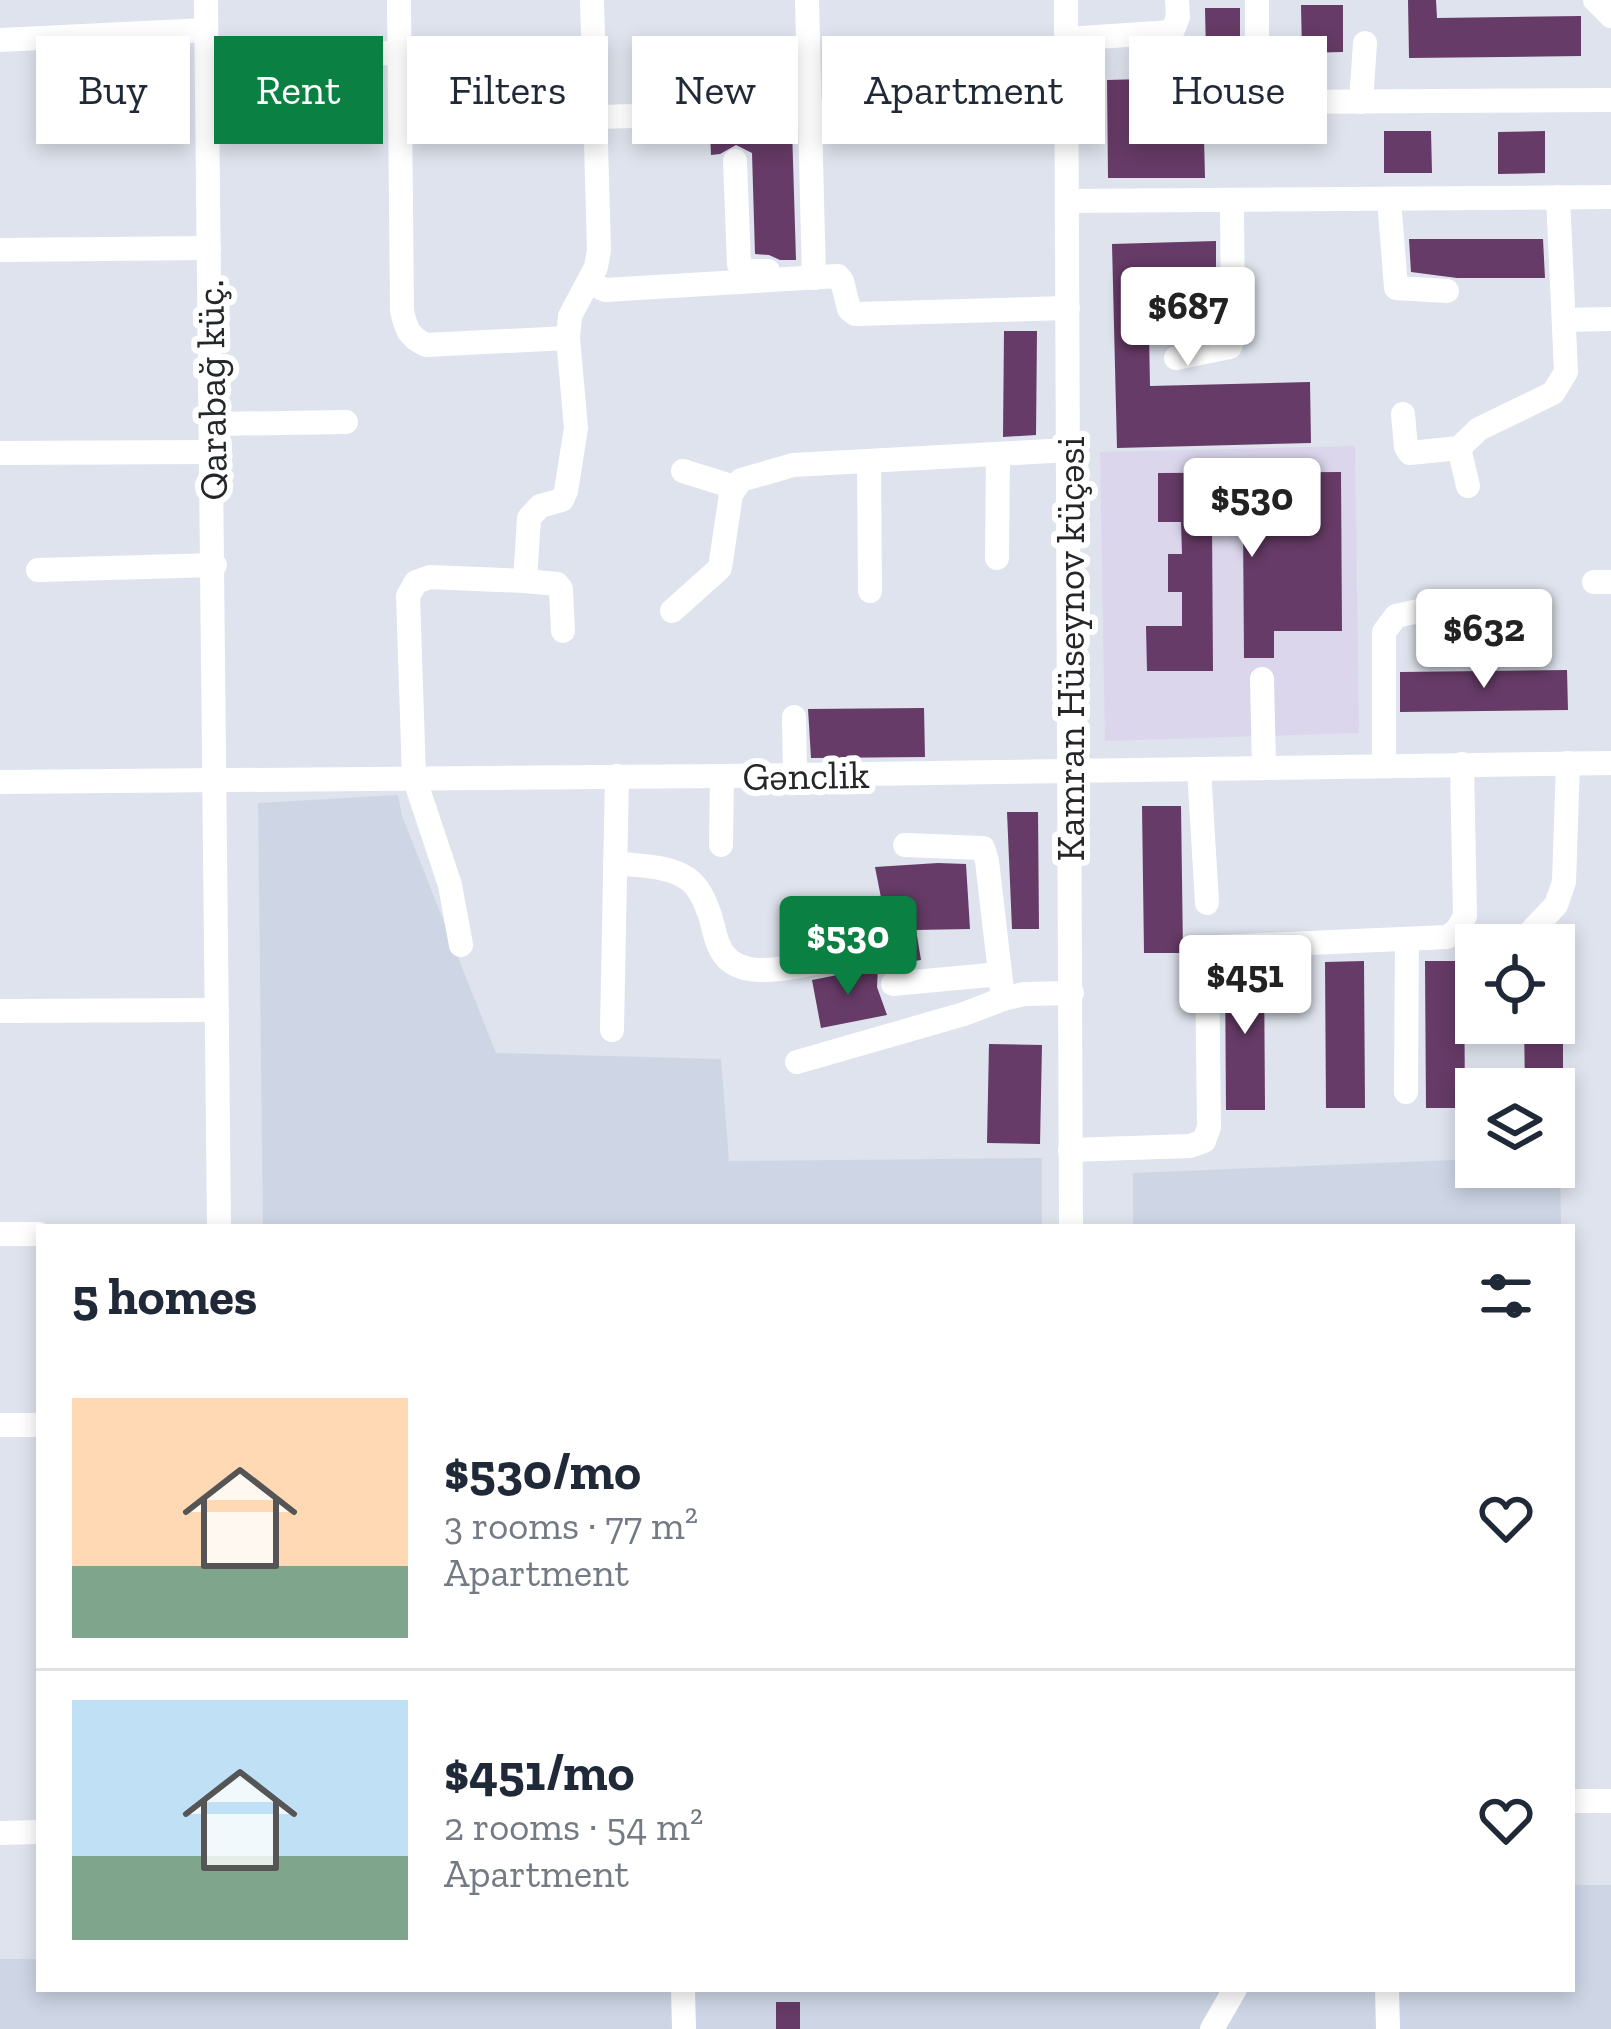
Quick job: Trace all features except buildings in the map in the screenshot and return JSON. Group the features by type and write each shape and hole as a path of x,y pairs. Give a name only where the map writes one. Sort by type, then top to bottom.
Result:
{"street":[{"name":"Qarabağ küç.","path":"206,0 219,1224"},
{"path":"399,0 406,328 412,339 426,345 568,338"},
{"path":"592,0 592,36"},
{"path":"807,0 813,272"},
{"name":"Kamran Hüseynov küçəsi","path":"1066,0 1066,36"},
{"path":"1105,38 1172,32 1178,0"},
{"path":"1257,0 1257,86 1272,102 1611,100"},
{"path":"1595,0 1611,16"},
{"path":"0,40 206,30"},
{"path":"1361,102 1365,43"},
{"path":"208,56 407,53"},
{"path":"608,117 822,111"},
{"path":"525,581 529,518 540,506 562,500 571,473 576,428 569,316 599,250 597,144"},
{"name":"Kamran Hüseynov küçəsi","path":"1067,144 1071,1224"},
{"path":"736,161 739,264 747,271 838,276 855,314 1068,308"},
{"path":"1068,201 1611,196"},
{"path":"1468,486 1459,448 1467,436 1553,393 1563,383 1558,197"},
{"path":"1176,358 1221,352 1233,338 1232,200"},
{"path":"1389,200 1396,288 1447,292"},
{"path":"0,250 208,248"},
{"path":"588,282 605,290 813,272"},
{"path":"1564,320 1611,320"},
{"path":"1403,414 1410,453 1459,448"},
{"path":"213,424 346,422"},
{"path":"672,611 720,568 734,487 741,481 782,467 1069,450"},
{"path":"0,453 213,452"},
{"path":"997,558 998,454"},
{"path":"869,463 870,591"},
{"path":"683,471 734,487"},
{"path":"38,570 214,566"},
{"path":"461,945 450,884 414,777 411,587 430,577 557,584 563,632"},
{"path":"1384,765 1384,632 1396,616 1424,610"},
{"path":"1262,679 1264,767"},
{"path":"794,717 795,775"},
{"path":"1538,924 1556,905 1564,882 1568,763"},
{"name":"Gənclik","path":"0,782 1611,763"},
{"path":"1070,1150 1190,1146 1204,1141 1209,1127 1207,961 1216,947 1406,940 1447,937 1457,930 1465,916 1462,764"},
{"path":"1199,769 1207,903"},
{"path":"612,1030 617,776"},
{"path":"721,845 722,776"},
{"path":"905,845 982,848 988,861 1002,987"},
{"path":"615,862 667,869 688,879 709,913 719,947 738,967 820,962"},
{"path":"1406,940 1406,1092"},
{"path":"893,984 1072,993"},
{"path":"797,1062 964,1014 1002,987"},
{"path":"0,1010 217,1010"},
{"path":"0,1234 36,1234"},
{"path":"0,1425 36,1425"},
{"path":"1575,1802 1611,1801"},
{"path":"0,1833 36,1832"},
{"path":"683,1992 684,2029"},
{"path":"1212,2029 1233,1992"},
{"path":"1387,1992 1388,2029"}],"shaded area":[{"path":"1355,446 1359,733 1105,741 1100,452"},
{"path":"398,795 402,816 496,1053 721,1059 729,1161 1042,1158 1042,1224 263,1224 258,803"},
{"path":"1455,1160 1455,1188 1560,1188 1561,1224 1133,1224 1133,1173"},
{"path":"1575,1885 1611,1885 1611,2029 0,2029 0,1959 36,1959 36,1992 1575,1992"}]}
